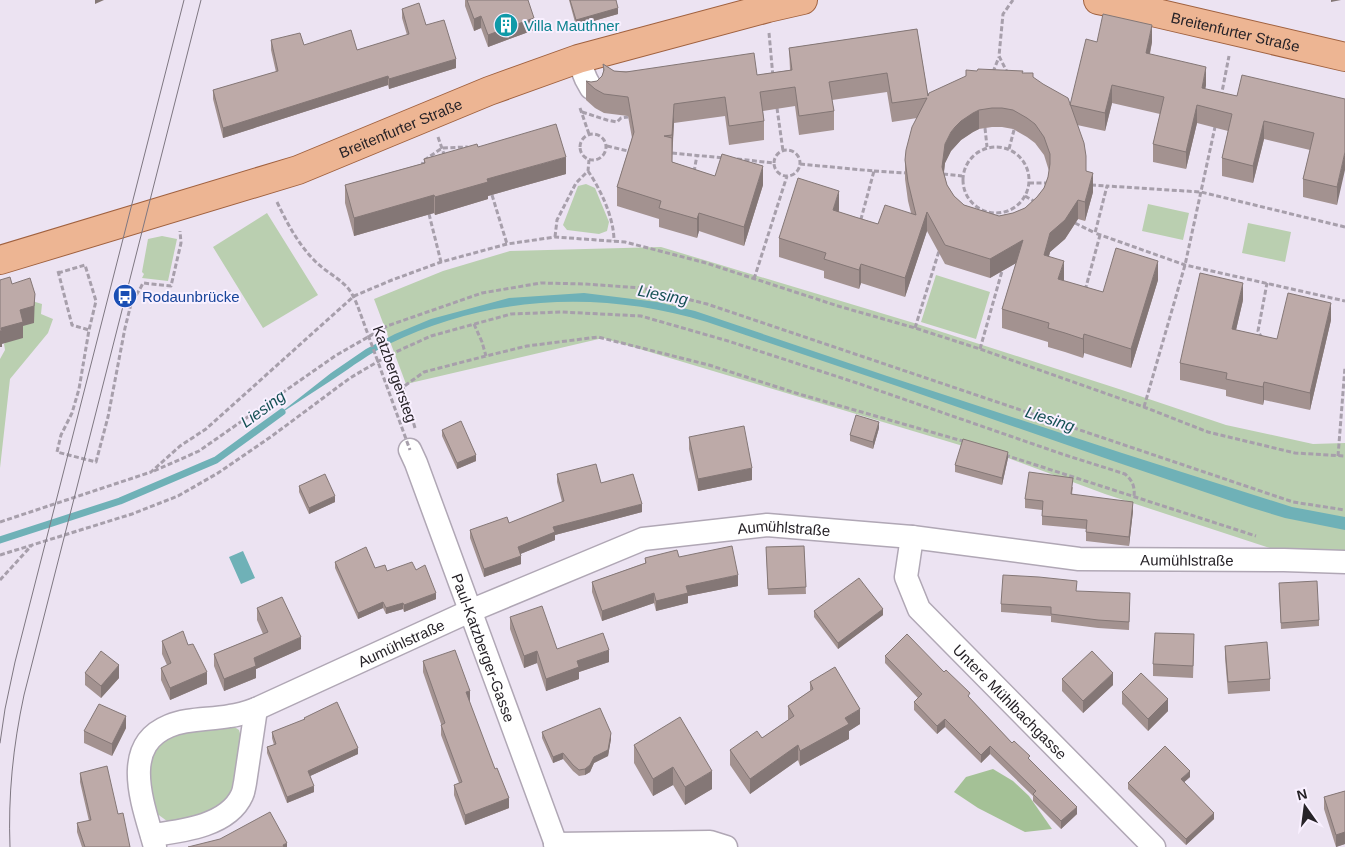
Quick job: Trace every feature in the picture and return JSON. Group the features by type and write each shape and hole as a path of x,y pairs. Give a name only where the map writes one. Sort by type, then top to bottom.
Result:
{"main road":[{"name":"Breitenfurter Straße","path":"0,260 270,180 498,88 578,59 803,0"},
{"name":"Breitenfurter Straße","path":"1098,0 1345,58"}],"street":[{"path":"578,59 591,88"},
{"name":"Paul-Katzberger-Gasse","path":"413,457 556,845"},
{"name":"Aumühlstraße","path":"256,709 245,783 242,794 235,806 218,819 154,841 140,789 138,772 140,756 146,744 158,732 170,726 191,721 230,716 256,709 470,611 643,539 767,525 912,537 1079,559 1345,562"},
{"name":"Untere Mühlbachgasse","path":"912,537 906,577 919,609 1154,847"},
{"path":"556,845 710,842 726,847"}],"path":[{"path":"993,72 999,56 1003,14 1013,0"},
{"path":"769,30 773,82"},
{"path":"1221,101 1233,31"},
{"path":"999,56 1012,81"},
{"path":"777,108 784,151"},
{"path":"582,112 616,122 621,118 628,117"},
{"path":"1144,408 1185,265 1215,127"},
{"path":"985,128 987,147"},
{"path":"1009,149 1014,130"},
{"path":"594,133 603,137 607,146 602,157 598,160 585,158 580,149 580,144 585,136 594,133"},
{"path":"439,138 447,162"},
{"path":"607,146 628,150"},
{"path":"998,146 1009,149 1019,155 1026,164 1030,174 1025,196 1018,205 1009,211 998,213 982,210 975,206 967,197 963,187 962,176 965,166 978,151 987,147 998,146"},
{"path":"420,175 423,161 442,148 467,148 472,152"},
{"path":"788,150 796,153 798,156 800,164 797,172 791,176 779,173 774,163 777,155 784,151 788,150"},
{"path":"672,153 726,158"},
{"path":"694,174 697,156"},
{"path":"736,159 774,163"},
{"path":"589,160 588,172 598,186 614,229 614,241"},
{"path":"800,164 874,172 906,173"},
{"path":"555,237 557,220 576,183 588,172"},
{"path":"854,223 861,219 874,172"},
{"path":"943,174 962,176"},
{"path":"754,279 787,176"},
{"path":"270,180 284,217 303,248 324,269 347,287 354,296"},
{"path":"1029,183 1050,183"},
{"path":"1086,184 1201,192 1345,227"},
{"path":"1096,233 1108,186"},
{"path":"492,195 507,244"},
{"path":"1025,196 1044,206"},
{"path":"971,211 975,206"},
{"path":"998,213 999,220"},
{"path":"429,214 441,262"},
{"path":"1075,223 1100,235 1185,265 1345,301"},
{"path":"1089,294 1086,287 1100,235"},
{"path":"151,472 180,446 206,429 354,296 441,262 507,244 555,237 625,242 706,263 980,349 1208,432 1295,453 1345,456"},
{"path":"89,330 72,325 58,273 85,265 96,301 72,413 61,435 56,452 96,462 108,417 131,304 142,287 142,283 171,286 181,243"},
{"path":"915,328 939,251"},
{"path":"980,349 1002,271"},
{"path":"0,522 151,472 199,451 335,356 387,326 482,293 541,283 642,288 706,304 1293,502 1345,510"},
{"path":"1262,340 1258,331 1267,283"},
{"path":"1078,291 1086,287"},
{"name":"Katzbergersteg","path":"354,296 413,457"},
{"path":"0,555 132,514 178,496 218,473 272,436 350,378 381,360 431,336 511,314 554,312 641,316 728,341 1125,474 1132,480 1134,497"},
{"path":"474,324 486,356"},
{"path":"1251,337 1258,331"},
{"path":"413,457 422,452 403,387 424,372 528,346 598,337 709,365 799,394 975,445"},
{"path":"1338,456 1345,368"},
{"path":"1003,454 1257,536"},
{"path":"0,580 32,545"}],"green space":[{"path":"586,184 595,188 609,222 607,231 599,234 567,230 563,225 578,186"},
{"path":"1148,204 1189,213 1183,240 1142,231"},
{"path":"267,213 318,295 263,328 213,247"},
{"path":"1248,223 1291,232 1285,262 1242,253"},
{"path":"162,236 177,239 168,281 142,278 148,239"},
{"path":"661,247 914,323 1226,425 1313,444 1345,443 1345,555 1273,549 1105,494 1008,458 603,338 406,384 374,299 443,271 510,251"},
{"path":"936,275 990,292 976,339 921,322"},
{"path":"32,301 42,304 41,314 53,319 48,333 10,379 0,468 0,359 5,350 4,344 20,326"},
{"path":"233,726 239,730 241,737 233,789 223,802 211,812 182,820 167,821 156,813 148,777 153,753 162,741 179,733"},
{"path":"993,769 1013,781 1029,796 1052,829 1025,832 978,808 954,792 966,777"}],"water":[{"name":"Liesing","path":"584,293 657,302 695,311 887,376 1292,507 1345,517 1345,530 1285,518 1249,507 707,322 627,305 587,302 546,303 506,307 466,315 427,328 375,351 275,417 331,373 366,349 431,319 509,298"},
{"path":"243,551 255,578 241,584 229,557"}],"building":[{"path":"467,0 528,0 534,18 488,35 481,16 474,19"},
{"path":"570,0 616,0 618,8 576,20"},
{"path":"419,3 426,25 444,20 456,59 389,79 388,76 223,128 213,90 278,71 271,40 300,33 304,45 351,30 357,50 409,34 402,9"},
{"path":"1103,14 1152,25 1146,53 1206,67 1202,88 1237,96 1242,75 1345,99 1345,152 1337,187 1303,179 1314,133 1264,121 1253,166 1222,158 1232,114 1197,105 1186,152 1153,144 1164,97 1112,85 1105,113 1070,105 1086,39 1097,42"},
{"path":"917,29 928,96 929,93 966,76 966,70 977,71 978,69 1033,73 1033,77 1068,98 1084,143 1086,171 1093,173 1085,202 1078,200 1065,220 1050,233 1044,255 1064,261 1058,279 1103,292 1116,248 1158,261 1131,349 1084,334 1083,339 1048,328 1049,323 1002,309 1023,240 990,259 945,245 927,212 905,278 861,264 859,270 824,259 826,253 779,238 798,178 839,191 833,210 855,217 878,224 885,205 916,215 905,160 912,127 927,98 892,103 887,73 829,82 834,111 799,116 795,87 760,92 764,121 729,126 725,97 674,104 672,135 664,136 672,138 672,162 715,176 722,154 763,166 744,227 699,213 697,219 659,208 661,201 617,187 634,132 628,97 604,94 586,81 597,81 602,76 603,64 614,71 626,72 754,53 757,75 792,70 789,48","holes":["1002,108 1013,110 1035,124 1044,137 1050,154 1050,164 1044,188 1037,197 1025,208 999,216 964,205 954,196 947,185 942,167 945,144 951,132 961,121 979,110"]},
{"path":"556,124 566,157 487,179 488,182 354,218 345,185 425,163 424,159 477,144 478,147"},
{"path":"1200,273 1243,283 1232,329 1277,339 1288,293 1331,303 1310,393 1264,382 1263,387 1226,379 1227,373 1180,363"},
{"path":"10,277 12,284 30,278 35,294 34,306 20,310 23,322 1,328 2,331 0,331 0,280"},
{"path":"856,415 879,422 873,442 850,435"},
{"path":"461,421 476,455 457,463 442,430"},
{"path":"744,426 752,468 698,479 689,437"},
{"path":"963,439 1008,452 1002,478 955,465"},
{"path":"596,464 601,483 633,474 642,504 553,527 555,532 518,547 521,556 484,569 470,530 507,517 509,523 564,501 557,474"},
{"path":"1029,472 1073,478 1071,494 1133,502 1129,537 1086,532 1087,520 1042,516 1043,501 1025,499"},
{"path":"325,474 335,496 309,508 299,486"},
{"path":"732,546 738,575 686,586 688,593 656,601 654,593 602,611 592,582 646,563 645,558 677,550 679,557"},
{"path":"804,546 806,587 768,589 766,547"},
{"path":"366,547 375,568 385,565 387,571 412,562 416,570 425,565 436,593 404,605 403,603 386,608 383,602 358,613 335,562"},
{"path":"1003,575 1077,581 1076,591 1130,593 1129,622 1051,614 1051,607 1001,604"},
{"path":"859,578 883,609 838,643 814,611"},
{"path":"1317,581 1319,620 1281,623 1279,583"},
{"path":"282,597 301,637 254,658 256,666 224,679 214,654 268,632 257,608"},
{"path":"542,606 557,649 603,633 609,650 577,661 579,667 546,679 537,651 524,656 510,617"},
{"path":"183,631 188,645 193,644 207,672 170,688 161,668 171,663 162,641"},
{"path":"1155,633 1194,634 1193,666 1153,664"},
{"path":"907,634 944,672 946,670 970,693 968,696 1012,743 1014,741 1030,756 1028,758 1077,807 1061,821 1033,794 1036,791 990,746 981,755 945,719 937,726 914,702 922,694 885,656"},
{"path":"1267,642 1270,679 1228,682 1225,646"},
{"path":"455,650 470,691 466,692 495,769 497,768 509,798 465,815 454,785 462,782 441,725 445,723 423,661"},
{"path":"101,651 119,665 101,686 85,673"},
{"path":"1092,651 1113,673 1083,701 1062,679"},
{"path":"835,667 860,709 845,718 849,724 800,751 798,745 750,779 730,750 757,731 762,738 794,716 788,706 813,689 810,682"},
{"path":"1141,673 1168,699 1148,719 1122,692"},
{"path":"337,702 358,748 308,771 314,786 287,797 267,747 276,744 272,732 305,719"},
{"path":"99,704 126,716 112,744 84,731"},
{"path":"600,708 611,733 608,750 594,757 590,765 585,769 579,770 563,753 553,757 542,732"},
{"path":"680,717 712,771 685,787 673,767 653,779 634,745"},
{"path":"1165,746 1190,771 1181,779 1214,813 1186,839 1128,783"},
{"path":"107,766 118,814 123,813 130,847 85,847 77,823 91,820 80,773"},
{"path":"1345,791 1345,832 1336,835 1324,797"},
{"path":"270,812 287,843 283,845 284,847 188,847 220,839"}],"waterway":[{"name":"Liesing","path":"0,540 120,501 216,460 282,412"}],"tram line":[{"path":"0,743 15,662 184,0"},
{"path":"10,847 12,771 24,695 201,0"}],"place":[{"name":"Villa Mauthner","path":"506,25"},
{"name":"Rodaunbrücke","path":"125,296"}]}
